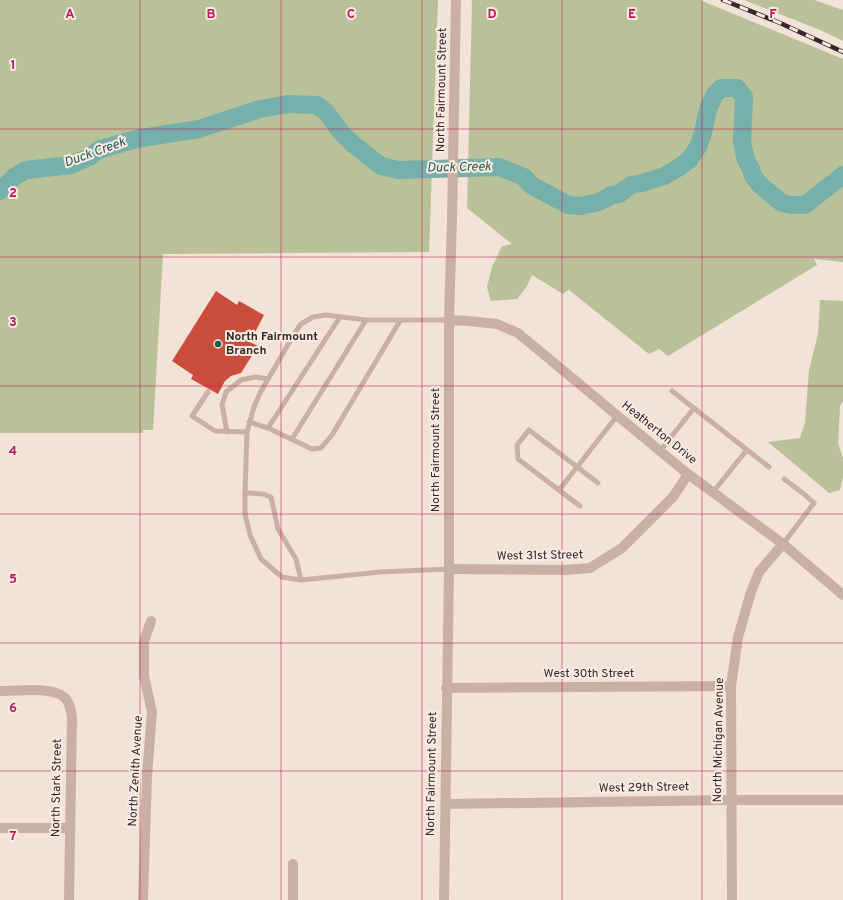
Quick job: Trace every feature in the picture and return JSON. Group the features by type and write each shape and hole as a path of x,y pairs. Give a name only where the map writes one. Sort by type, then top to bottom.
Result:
{"street":[{"name":"North Fairmount Street","path":"444,900 448,569 448,320 452,218 456,0"},
{"name":"Heatherton Drive","path":"448,320 497,324 518,333 688,474 782,544 843,595"},
{"name":"West 31st Street","path":"448,569 566,570 590,568 622,548 673,498 688,474"},
{"name":"North Michigan Avenue","path":"732,900 731,686 738,637 751,592 759,572 782,544"},
{"name":"North Zenith Avenue","path":"143,900 147,776 152,712 144,676 144,641 151,621"},
{"name":"West 30th Street","path":"446,688 731,686"},
{"name":"North Stark Street","path":"0,691 47,691 65,698 70,707 72,717 69,900"},
{"name":"West 29th Street","path":"446,804 843,800"},
{"path":"0,828 69,828"},
{"path":"293,864 293,900"}],"lane":[{"path":"448,320 366,320 340,318 326,315 313,317 301,324 296,330 268,379 256,402 249,422 247,432 244,493 245,514 250,535 261,559 282,577 301,580 380,572 448,569"},
{"path":"268,428 340,318"},
{"path":"292,440 366,320"},
{"path":"249,422 268,428 312,449 321,448 332,435 400,321"},
{"path":"226,432 222,405 226,392 241,380 256,377 268,379"},
{"path":"672,391 746,451 769,467"},
{"path":"208,392 192,416 215,431 247,432"},
{"path":"660,451 694,408"},
{"path":"559,490 617,416"},
{"path":"580,506 518,458 517,444 529,430 578,466 598,483"},
{"path":"713,492 746,451"},
{"path":"782,544 814,503 784,479"},
{"path":"244,493 263,494 271,498 278,529 296,559 301,580"}],"green space":[{"path":"0,0 438,0 429,252 163,254 153,430 143,430 143,433 0,433"},
{"path":"472,0 700,0 843,59 843,262 814,259 817,265 668,356 659,349 649,354 569,290 563,294 532,275 527,286 517,299 491,301 487,287 492,267 502,246 512,244 467,208"},
{"path":"744,0 814,0 843,10 843,41 820,30"},
{"path":"820,300 843,301 843,401 840,406 838,443 843,458 843,477 840,490 829,493 768,442 800,438 805,423 809,370 818,334"}],"building":[{"name":"North Fairmount Branch","path":"216,291 237,305 239,301 264,315 250,342 258,346 241,373 231,376 225,381 218,394 191,379 193,375 172,361"}],"waterway":[{"name":"Duck Creek","path":"0,191 14,177 26,170 71,165 91,156 98,150 136,139 199,129 260,109 288,104 317,105 326,112 340,131 353,144 381,166 398,170 499,167 524,177 531,185 568,205 580,206 599,202 612,195 619,194 631,185 664,176 689,160 698,147 703,133 708,109 715,94 721,88 737,88 744,97 742,142 746,160 753,176 760,185 782,203 791,205 805,205 843,175"}],"railway":[{"path":"723,0 780,23 843,52"}],"place":[{"name":"North Fairmount Branch","path":"218,344"}]}
